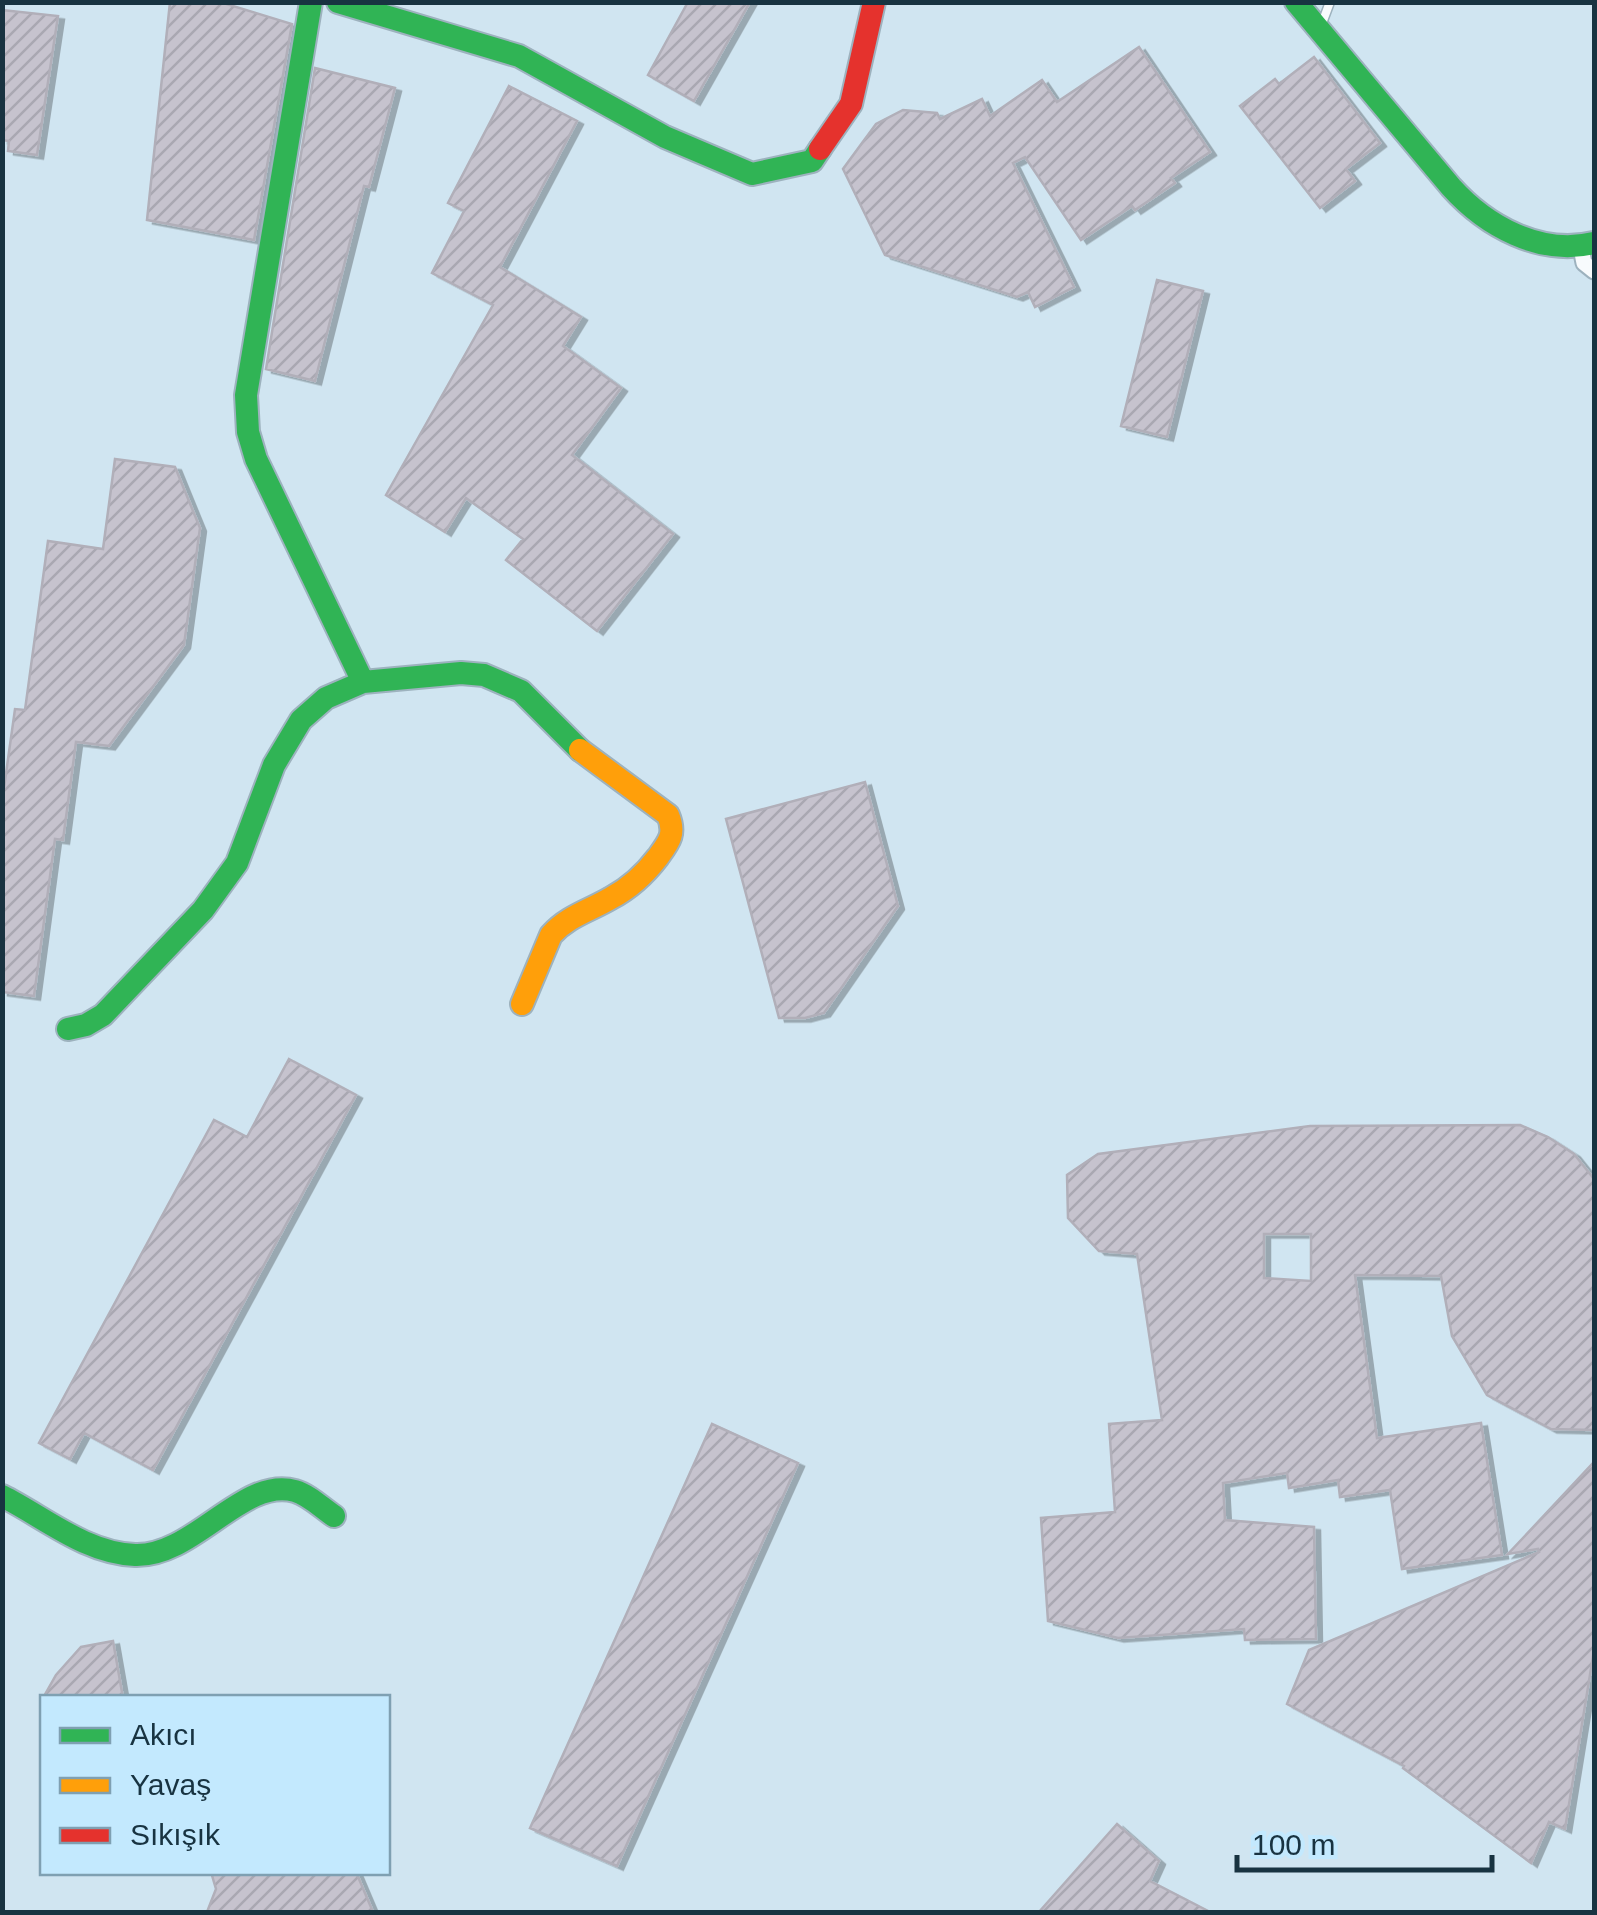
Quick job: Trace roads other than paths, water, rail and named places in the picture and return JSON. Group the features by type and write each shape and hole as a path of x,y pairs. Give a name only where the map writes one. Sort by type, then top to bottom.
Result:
{"street":[{"path":"311,2 246,414 256,459 363,682"},
{"path":"338,2 519,56 666,137 752,174 812,161 851,104 874,2"},
{"path":"1296,2 1443,176 1483,217 1551,248 1588,246 1584,262 1594,271"},
{"path":"68,1028 86,1024 102,1014 202,910 237,863 274,765 301,720 326,698 363,682 461,673 484,675 521,692 580,751 671,820 672,838 645,874 612,898 574,914 551,935 522,1004"},
{"path":"2,1496 78,1538 132,1556 184,1544 254,1497 271,1490 298,1492 334,1516"}],"lane":[{"path":"1320,28 1330,2"}]}
